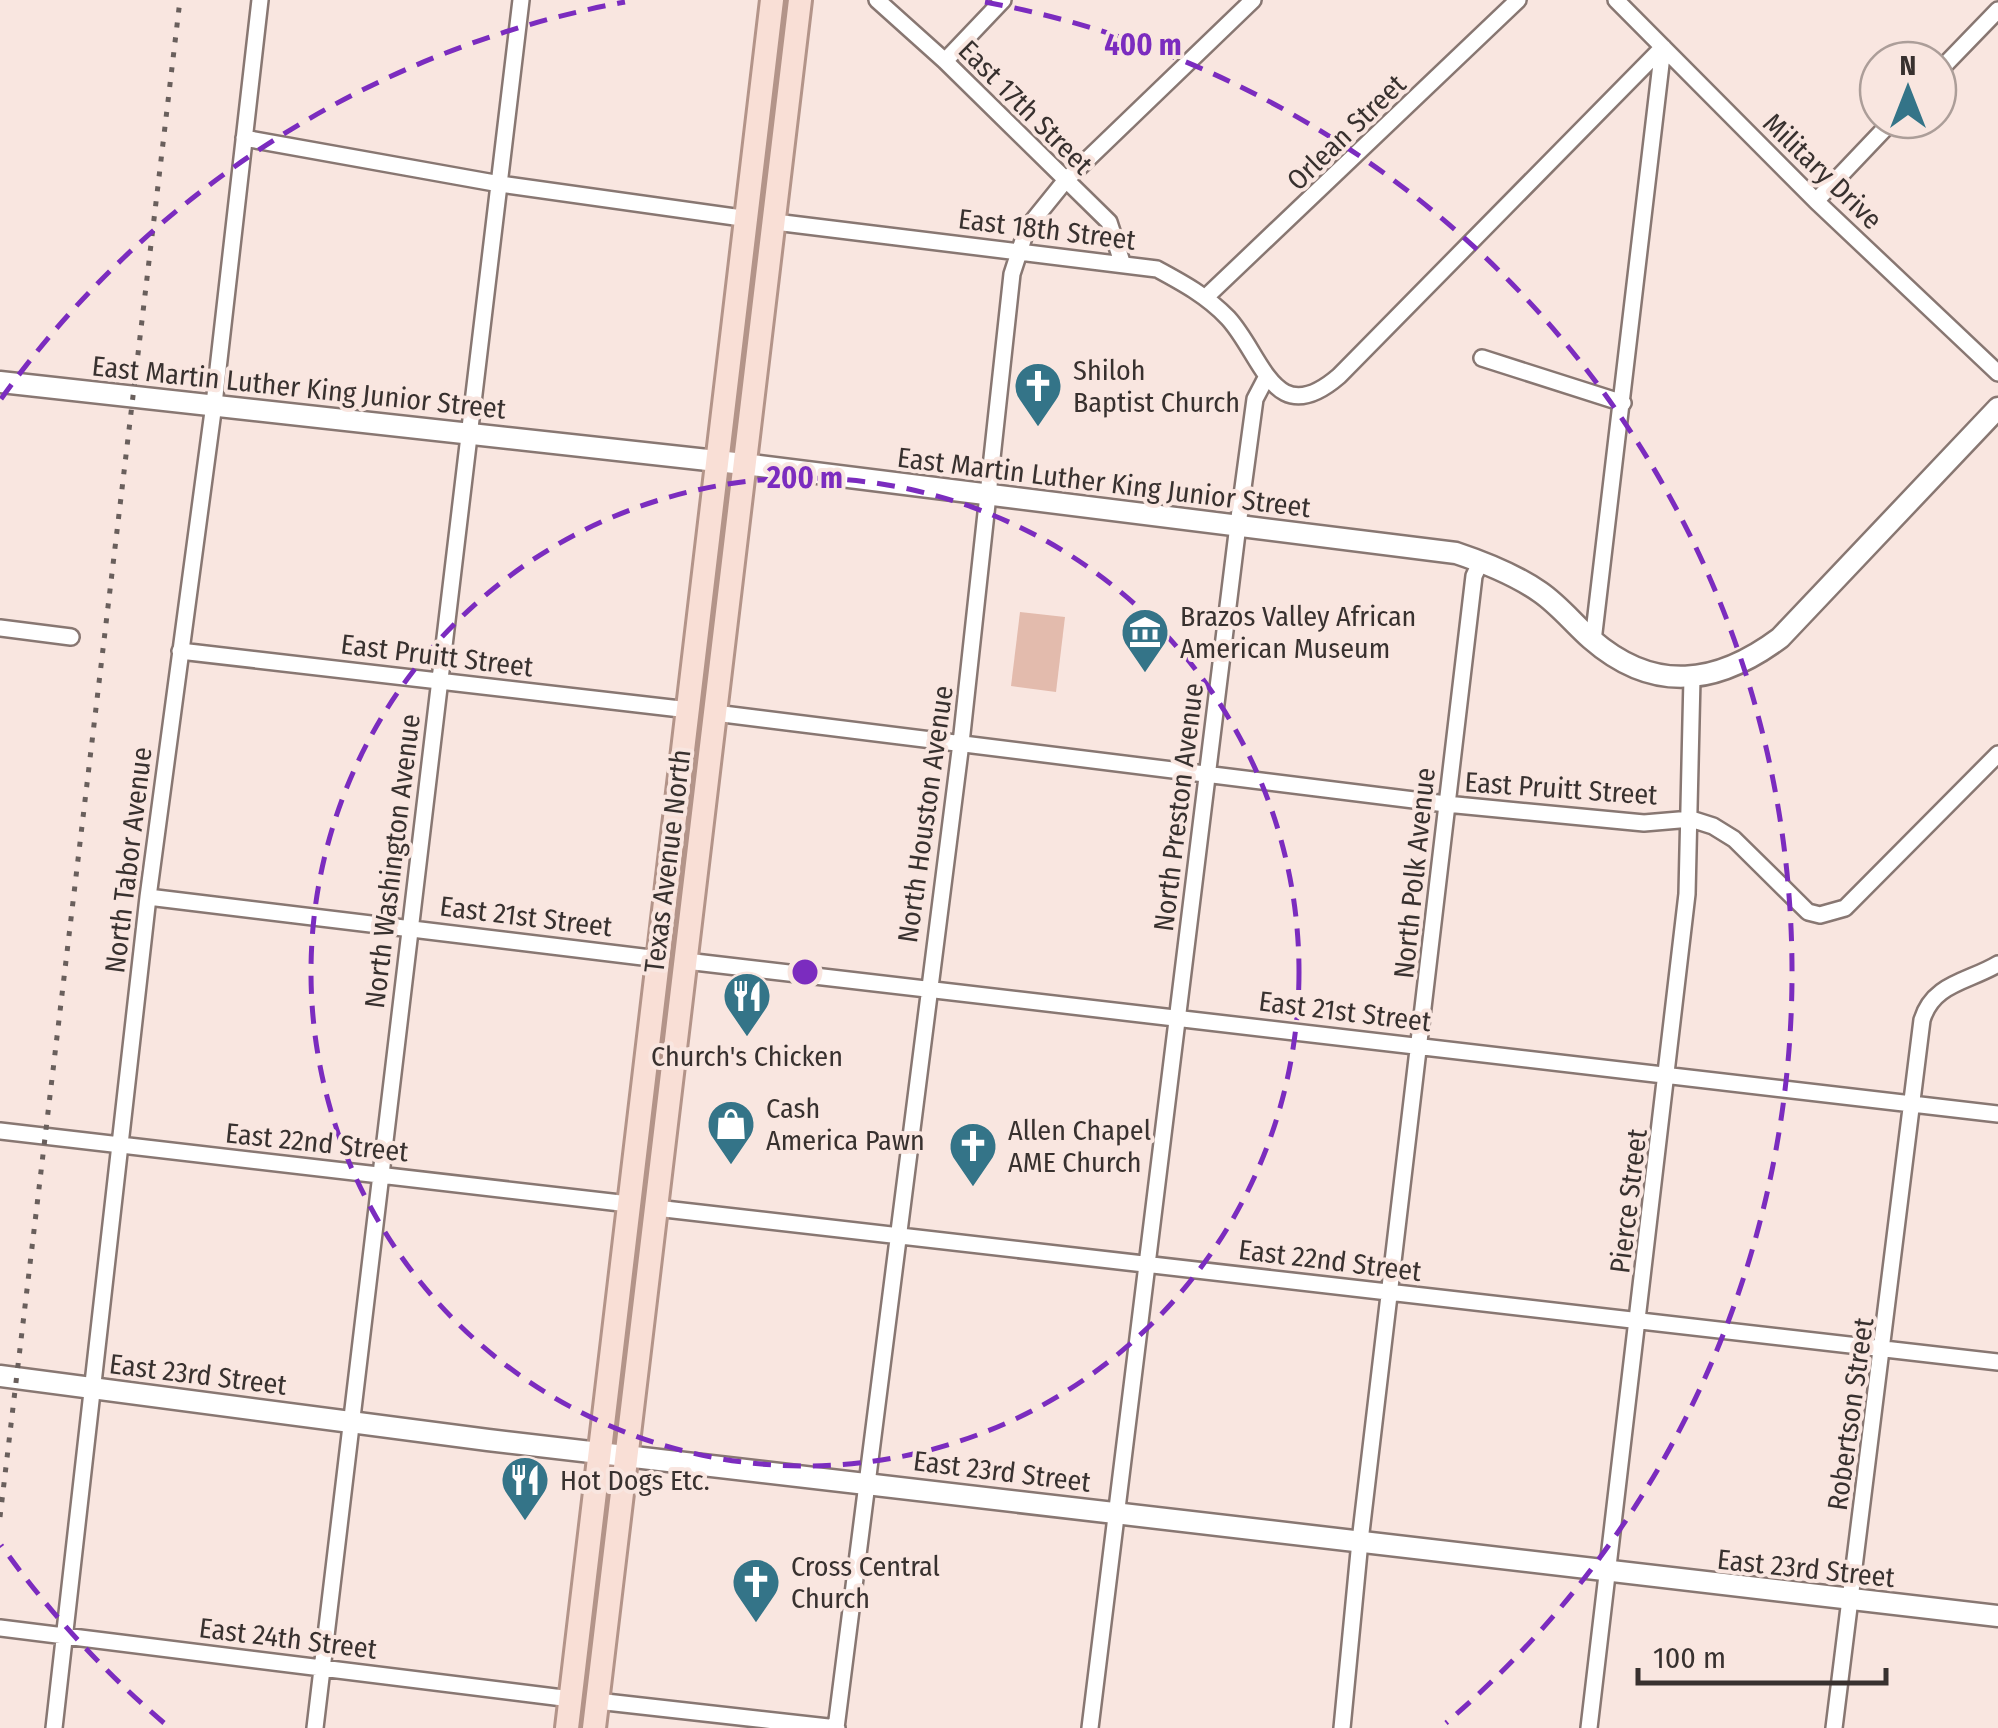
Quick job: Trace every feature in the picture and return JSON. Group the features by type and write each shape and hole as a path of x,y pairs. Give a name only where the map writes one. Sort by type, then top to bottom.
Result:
{"main road":[{"name":"Texas Avenue North","path":"567,1728 772,0"},
{"name":"Texas Avenue North","path":"594,1728 800,0"}],"street":[{"name":"North Tabor Avenue","path":"54,1728 148,897 214,404 260,0"},
{"name":"North Washington Avenue","path":"315,1728 521,0"},
{"name":"East 17th Street","path":"876,0 945,60 1108,222 1122,262"},
{"path":"945,60 1003,0"},
{"name":"North Houston Avenue","path":"836,1728 926,988 961,743 1018,250 1040,210 1065,181 1253,0"},
{"name":"Orlean Street","path":"1206,297 1518,0"},
{"name":"Military Drive","path":"1616,0 1816,201 1998,373"},
{"path":"1958,51 1998,10"},
{"path":"1266,378 1279,390 1297,397 1324,389 1664,48"},
{"path":"1593,641 1664,48"},
{"path":"244,138 500,184 749,219"},
{"path":"1816,201 1874,140"},
{"name":"East 18th Street","path":"774,222 1157,269 1206,297 1231,321 1266,378"},
{"path":"1482,358 1624,404"},
{"name":"North Preston Avenue","path":"1090,1728 1238,525 1255,399 1266,378"},
{"name":"East Martin Luther King Junior Street","path":"0,382 744,464 1456,553 1516,576 1545,595 1593,641 1624,664 1692,678 1721,673 1750,660 1780,638 1998,408"},
{"name":"North Polk Avenue","path":"1342,1728 1388,1293 1474,576 1480,561"},
{"path":"0,628 72,637"},
{"name":"East Pruitt Street","path":"180,650 688,710"},
{"name":"Pierce Street","path":"1589,1728 1668,1076 1691,820 1692,678"},
{"name":"East Pruitt Street","path":"714,714 1446,804 1644,824 1691,820 1713,826 1734,839 1808,912 1834,913 1845,908 1998,754"},
{"name":"East 21st Street","path":"148,897 659,959"},
{"name":"East 21st Street","path":"686,960 1998,1114"},
{"name":"Robertson Street","path":"1834,1728 1928,1000 1944,988 1998,964"},
{"name":"East 22nd Street","path":"0,1130 629,1204"},
{"name":"East 22nd Street","path":"656,1208 1998,1362"},
{"name":"East 23rd Street","path":"0,1376 599,1453 1850,1602 1998,1616"},
{"name":"East 24th Street","path":"0,1628 570,1698"},
{"path":"597,1701 836,1728"}],"shaded area":[{"path":"1020,612 1065,617 1056,692 1011,686"}],"railway":[{"path":"0,1517 180,0"}],"place":[{"name":"Shiloh Baptist Church","path":"1038,428"},
{"name":"Brazos Valley African American Museum","path":"1145,674"},
{"name":"Church's Chicken","path":"747,1038"},
{"name":"Cash America Pawn","path":"731,1166"},
{"name":"Allen Chapel AME Church","path":"973,1188"},
{"name":"Hot Dogs Etc.","path":"525,1522"},
{"name":"Cross Central Church","path":"756,1624"}]}
